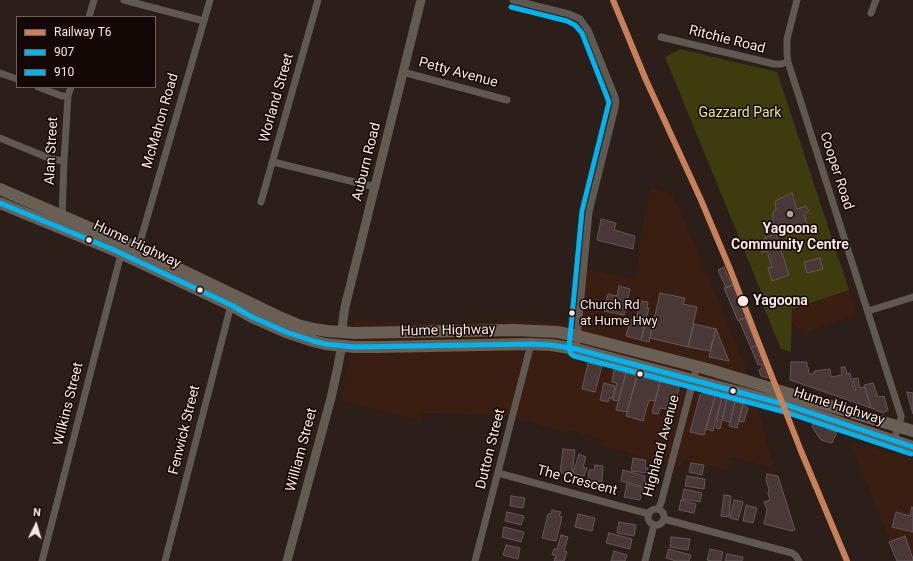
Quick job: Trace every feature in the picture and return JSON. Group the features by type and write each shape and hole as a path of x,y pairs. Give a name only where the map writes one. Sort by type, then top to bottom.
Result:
{"highway":[{"name":"Hume Highway","path":"0,190 138,249 298,325 314,329 342,332 514,330 557,332 697,366 913,431"},
{"name":"Hume Highway","path":"1,206 76,234 230,305 252,317 302,338 325,344 379,347 531,344 551,345 576,349 762,398 913,446"},
{"path":"342,332 342,345"}],"main road":[{"name":"Auburn Road","path":"342,332 345,307 421,0"},
{"name":"William Street","path":"287,561 332,391 342,345"}],"street":[{"path":"90,16 94,0"},
{"path":"124,0 204,21"},
{"name":"McMahon Road","path":"138,249 210,0"},
{"name":"Worland Street","path":"262,202 318,0"},
{"path":"513,0 568,14 580,19 588,30 615,97 615,108 589,212 576,349"},
{"name":"Cooper Road","path":"797,0 788,39 788,62 901,416 894,440"},
{"path":"871,13 876,0"},
{"name":"Ritchie Road","path":"661,37 774,64 788,62"},
{"name":"Petty Avenue","path":"403,72 507,100"},
{"path":"0,73 16,79"},
{"path":"41,88 62,96 68,96"},
{"name":"Alan Street","path":"62,216 68,96 71,88"},
{"path":"0,138 51,159 64,161"},
{"path":"273,162 375,187"},
{"name":"Wilkins Street","path":"42,561 121,254"},
{"path":"868,311 913,297"},
{"name":"Fenwick Street","path":"165,561 230,305"},
{"name":"Dutton Street","path":"475,561 531,344"},
{"name":"Highland Avenue","path":"658,509 661,503 697,366"},
{"name":"The Crescent","path":"498,473 649,514"},
{"path":"656,508 663,512 664,519 657,525 650,522 649,514 656,508"},
{"path":"664,519 792,553 799,561"},
{"path":"644,561 654,524"}],"shaded area":[{"path":"651,188 673,194 748,372 774,468 730,457 727,470 683,460 681,467 600,445 601,439 569,430 568,433 501,415 423,413 421,421 341,401 349,360 354,320 399,323 529,321 563,323 568,319 573,268 636,279 642,227"},
{"path":"849,290 857,315 804,333 791,322 792,309"},
{"path":"850,443 909,456 913,459 913,561 898,561"}],"green space":[{"name":"Gazzard Park","path":"680,49 777,72 849,290 792,309 791,352 781,349 762,303 765,301 665,57"}],"building":[{"name":"Yagoona Community Centre","path":"792,193 797,209 806,206 809,211 804,215 807,224 776,232 773,223 773,212 776,210 775,201"},
{"path":"601,219 616,223 614,230 635,236 633,249 597,240"},
{"path":"776,234 789,275 772,281 768,268 772,267 767,251 762,253 760,246 766,244 764,238"},
{"path":"820,258 823,269 807,273 804,262"},
{"path":"724,267 732,285 726,288 718,270"},
{"path":"733,285 746,317 738,321 724,288"},
{"path":"619,286 630,289 624,315 604,311 608,294 617,296"},
{"path":"660,293 685,298 683,304 697,307 688,347 650,338"},
{"path":"642,301 648,302 647,308 649,308 641,340 626,336 630,321 634,317 637,317 639,306"},
{"path":"745,318 757,345 751,348 739,320"},
{"path":"646,320 653,321 649,342 641,340"},
{"path":"694,324 716,329 710,351 688,347"},
{"path":"716,329 729,361 709,357"},
{"path":"757,345 765,367 767,366 772,379 761,376 759,370 762,368 761,364 758,365 751,348"},
{"path":"791,362 807,362 809,374 814,374 814,371 830,369 831,377 842,375 841,367 845,367 847,374 850,373 854,390 856,390 853,379 858,378 860,388 865,387 871,408 790,380"},
{"path":"588,363 602,366 595,392 582,389"},
{"path":"614,370 626,373 618,401 613,400 617,383 612,382"},
{"path":"626,373 637,376 627,412 616,410"},
{"path":"637,376 660,382 655,401 649,400 643,421 626,416"},
{"path":"660,382 678,386 679,388 671,423 664,422 667,409 660,408 658,414 652,413"},
{"path":"604,383 615,386 612,399 609,398 608,402 600,400"},
{"path":"873,383 878,397 884,396 888,410 883,413 871,408 864,385"},
{"path":"703,393 715,396 704,435 690,432 700,395"},
{"path":"907,393 913,393 913,414"},
{"path":"715,396 722,398 713,431 706,429"},
{"path":"722,398 727,399 720,429 716,428 718,420 716,420"},
{"path":"727,399 735,402 730,422 722,420"},
{"path":"735,402 743,404 737,428 729,426"},
{"path":"743,404 748,408 744,422 739,421"},
{"path":"813,424 827,427 827,429 837,432 832,443 821,440 812,427"},
{"path":"563,449 575,450 572,474 560,473"},
{"path":"579,454 586,457 583,467 587,468 584,476 573,473"},
{"path":"633,458 646,460 645,468 648,468 647,473 631,471"},
{"path":"691,463 704,465 702,475 689,472"},
{"path":"595,465 603,466 602,482 588,481 589,470 594,470"},
{"path":"623,470 645,476 645,487 621,481"},
{"path":"767,474 778,476 795,530 792,531 764,524 767,510 764,502 770,500 766,480"},
{"path":"687,476 705,479 704,489 685,486"},
{"path":"627,484 643,488 640,500 624,497"},
{"path":"684,489 702,493 700,502 682,499"},
{"path":"724,495 731,496 729,517 721,516"},
{"path":"511,496 525,498 523,508 510,506"},
{"path":"681,500 696,504 694,513 679,510"},
{"path":"734,500 743,502 738,520 730,518"},
{"path":"746,505 757,508 753,523 743,521"},
{"path":"912,507 913,532 892,527 896,512 910,516"},
{"path":"552,510 561,512 559,516 562,517 556,541 542,538 548,514 551,514"},
{"path":"507,512 524,516 521,525 505,521"},
{"path":"578,514 595,518 592,531 575,527"},
{"path":"619,522 636,525 634,536 617,533"},
{"path":"504,527 524,532 521,542 502,537"},
{"path":"609,533 632,539 630,549 606,543"},
{"path":"561,535 568,537 564,551 567,552 564,561 554,561 556,555 552,555 554,549 557,549"},
{"path":"905,536 913,561 897,561 889,542"},
{"path":"671,537 690,539 688,550 670,547"},
{"path":"506,545 520,548 518,559 503,555"},
{"path":"669,549 691,555 689,561 676,561 666,558"},
{"path":"710,549 723,552 721,561 707,560"},
{"path":"614,551 627,555 625,561 611,561"},
{"path":"727,554 743,557 742,561 725,561"}],"rail line":[{"name":"T6","path":"613,0 646,80 701,200 730,269 801,451 847,561"}],"transit line":[{"name":"910","path":"511,7 567,21 575,25 582,33 609,102 582,211 569,348 571,354 785,412 911,454"},
{"name":"907","path":"0,203 114,250 231,305 252,317 286,332 313,341 325,344 354,347 531,344 551,345 576,349 787,405 913,447"}],"place":[{"name":"Yagoona Community Centre","path":"790,214"},
{"name":"Yagoona","path":"743,301"},
{"name":"Church Rd at Hume Hwy","path":"572,313"}]}
